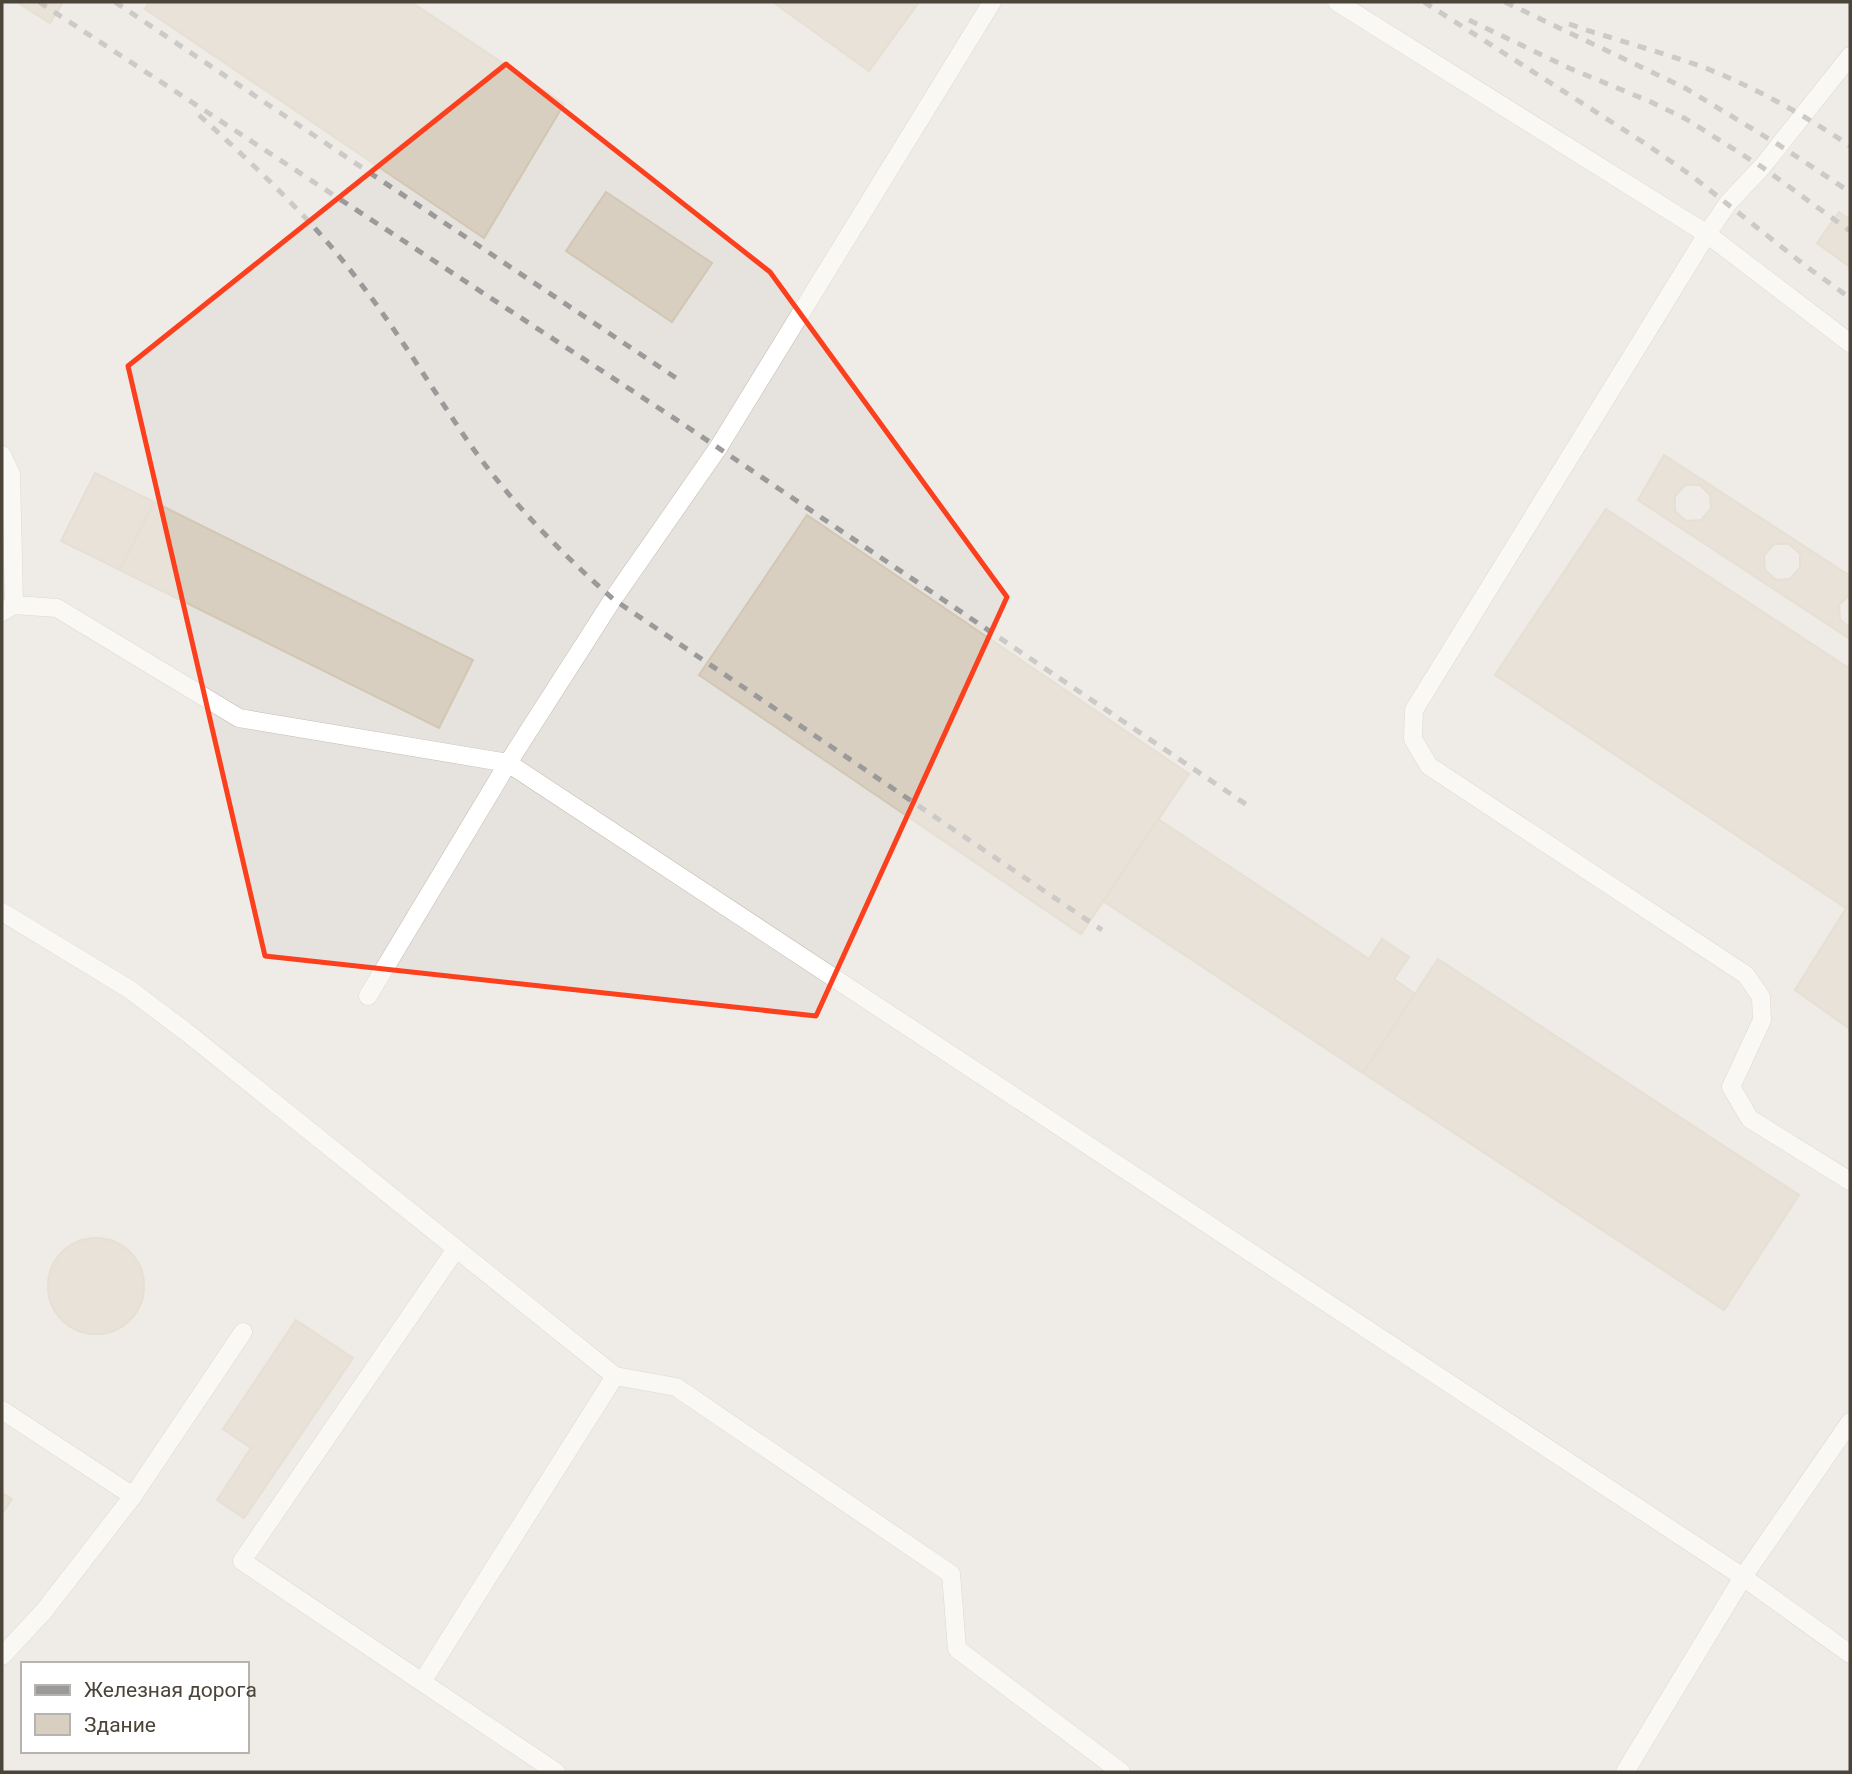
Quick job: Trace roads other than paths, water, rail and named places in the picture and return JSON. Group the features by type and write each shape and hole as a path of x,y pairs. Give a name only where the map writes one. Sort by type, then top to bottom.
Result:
{"lane":[{"path":"368,996 508,763 613,599 718,448 992,2"},
{"path":"1337,2 1707,234 1850,343"},
{"path":"1850,57 1762,167 1728,204 1707,234 1414,710 1413,739 1429,766 1746,975 1761,997 1762,1020 1731,1087 1749,1119 1850,1181"},
{"path":"2,455 11,474 8,609 57,608 239,718 508,763 1743,1577 1850,1654"},
{"path":"2,912 129,989 185,1031 614,1376 676,1387 951,1574 957,1649 1121,1772"},
{"path":"456,1249 242,1561 556,1772"},
{"path":"2,1656 44,1611 133,1496 243,1332"},
{"path":"422,1682 614,1376"},
{"path":"2,1410 133,1496"},
{"path":"1633,1769 1743,1577 1850,1422"}],"railway":[{"path":"39,2 683,424 1250,807"},
{"path":"115,2 679,380"},
{"path":"1424,2 1646,144 1692,176 1850,298"},
{"path":"1505,2 1685,88 1850,192"},
{"path":"1469,20 1569,68 1686,119 1762,167 1850,231"},
{"path":"1569,24 1727,77 1781,104 1850,146"},
{"path":"199,115 263,175 324,238 375,303 469,443 501,485 555,544 613,599 1102,930"}]}
